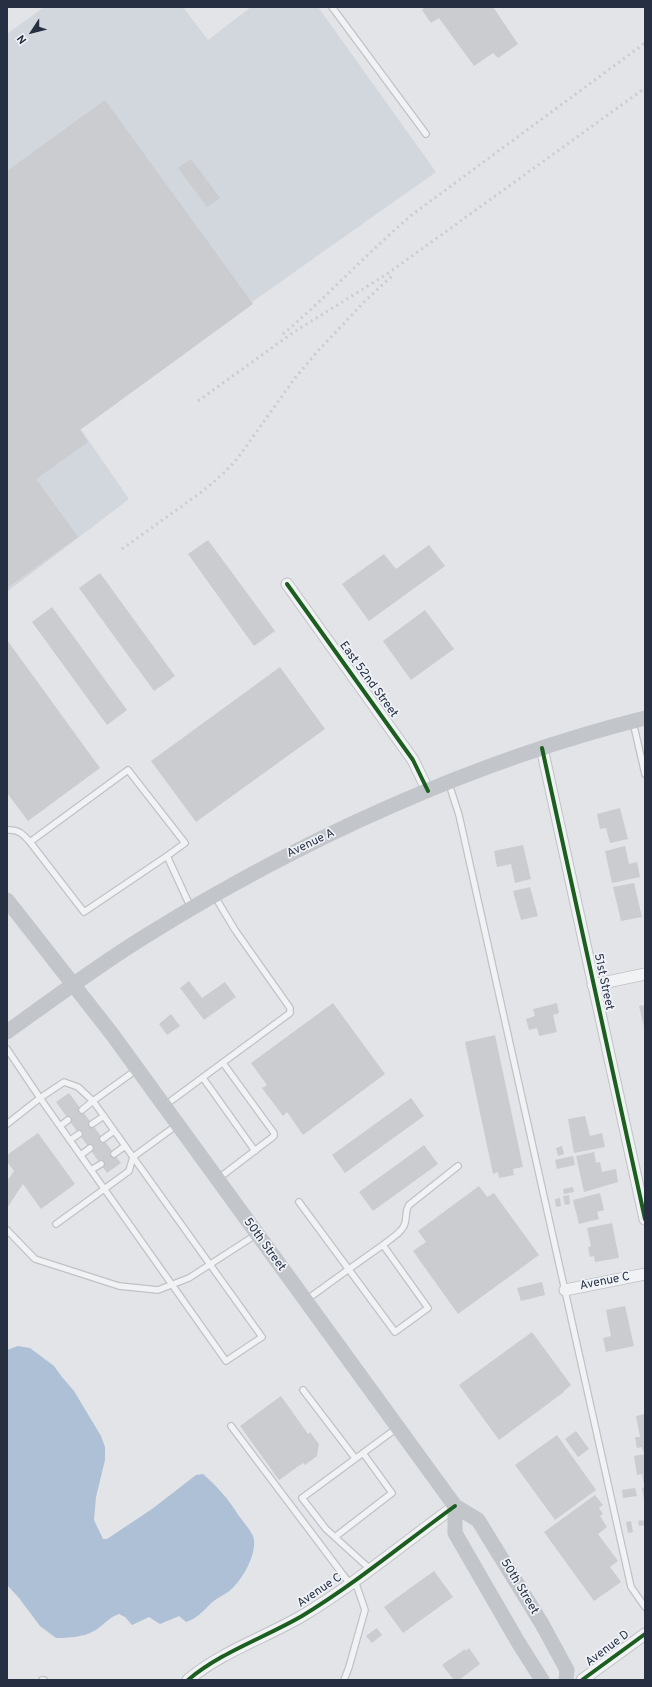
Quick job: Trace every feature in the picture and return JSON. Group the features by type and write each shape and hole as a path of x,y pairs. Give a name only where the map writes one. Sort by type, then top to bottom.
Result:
{"main road":[{"name":"Avenue A","path":"7,1032 73,984 137,942 214,895 300,849 448,781 542,748 639,719"},
{"name":"50th Street","path":"7,900 112,1034 136,1070 164,1106 455,1506 478,1520 542,1624 567,1670 566,1680"},
{"path":"455,1506 455,1533 518,1642 542,1680"}],"street":[{"name":"East 52nd Street","path":"287,584 413,760 428,790"},
{"name":"51st Street","path":"542,748 645,1219"},
{"path":"593,985 645,974"},
{"name":"Avenue C","path":"565,1290 645,1274"},
{"name":"Avenue C","path":"188,1680 230,1652 301,1616 352,1582 455,1506"},
{"name":"Avenue D","path":"582,1680 645,1634"}],"lane":[{"path":"332,7 426,134"},
{"path":"639,719 645,774"},
{"path":"7,830 22,833 84,912 185,843 128,770 30,842"},
{"path":"448,781 459,815 631,1587 645,1607"},
{"path":"167,856 192,908"},
{"path":"164,1106 290,1013 290,1008 235,930 214,895"},
{"path":"7,1049 40,1098 80,1155 226,1361 262,1337 209,1265 94,1101 78,1087 64,1082 40,1098 7,1124"},
{"path":"217,1180 272,1139 274,1133 223,1063"},
{"path":"82,1110 136,1070"},
{"path":"202,1078 255,1151"},
{"path":"92,1124 104,1116"},
{"path":"60,1126 68,1120"},
{"path":"56,1224 129,1171 133,1157 177,1125"},
{"path":"103,1139 114,1131"},
{"path":"70,1140 79,1134"},
{"path":"114,1154 125,1146"},
{"path":"80,1155 90,1148"},
{"path":"91,1170 101,1164"},
{"path":"305,1301 383,1245 402,1229 405,1223 406,1210 409,1205 458,1166"},
{"path":"299,1202 395,1332 428,1308 383,1245"},
{"path":"7,1230 35,1260 119,1286 158,1290 172,1286 189,1278 257,1234"},
{"path":"303,1390 355,1458"},
{"path":"231,1426 352,1582 366,1610 350,1668 344,1680"},
{"path":"370,1569 326,1529 302,1498 397,1428"},
{"path":"335,1537 392,1493 362,1453"}],"shaded area":[{"path":"44,7 183,7 208,40 251,7 318,7 436,172 78,425 129,499 7,592 7,34"}],"water":[{"path":"18,1346 30,1348 54,1366 74,1391 101,1436 105,1447 105,1460 96,1497 94,1520 103,1539 107,1539 152,1509 196,1475 203,1474 223,1494 250,1531 253,1536 253,1550 248,1567 243,1575 233,1588 215,1600 195,1618 186,1622 179,1616 160,1624 149,1617 132,1625 125,1617 119,1614 112,1617 97,1629 86,1635 56,1638 40,1626 7,1585 7,1350"}],"building":[{"path":"425,7 493,7 518,44 498,58 493,53 474,66 439,18 431,23 422,10"},
{"path":"105,100 253,304 80,430 88,442 36,479 78,537 7,588 7,171"},
{"path":"191,159 220,198 207,207 178,168"},
{"path":"208,540 275,631 254,646 188,554"},
{"path":"429,545 445,566 369,621 342,584 384,554 396,569"},
{"path":"100,573 175,676 154,691 79,588"},
{"path":"52,607 127,710 107,725 32,622"},
{"path":"425,610 454,649 411,680 383,641"},
{"path":"7,640 100,768 28,821 7,793"},
{"path":"280,667 325,729 196,822 151,761"},
{"path":"620,808 628,839 610,843 606,828 600,829 597,814"},
{"path":"523,845 531,879 515,883 511,864 497,867 494,851"},
{"path":"625,846 629,864 637,862 640,877 612,883 605,851"},
{"path":"634,883 642,917 621,921 613,887"},
{"path":"530,887 538,916 521,920 513,891"},
{"path":"189,981 202,998 225,982 236,997 204,1020 180,988"},
{"path":"333,1003 385,1074 303,1135 287,1112 283,1116 262,1088 267,1085 251,1063"},
{"path":"557,1003 559,1013 553,1015 557,1032 539,1036 537,1028 529,1030 526,1019 535,1016 533,1009"},
{"path":"645,1005 645,1027 644,1027 639,1006"},
{"path":"171,1014 180,1026 167,1035 159,1024"},
{"path":"495,1035 523,1167 513,1169 514,1175 499,1178 498,1172 493,1174 465,1042"},
{"path":"69,1093 121,1163 107,1173 56,1102"},
{"path":"411,1098 424,1116 345,1173 332,1155"},
{"path":"585,1116 590,1136 602,1133 605,1147 574,1153 568,1119"},
{"path":"38,1133 75,1184 41,1209 23,1184 7,1208 7,1181 14,1171 7,1162 7,1155"},
{"path":"424,1145 438,1164 373,1211 359,1192"},
{"path":"562,1146 564,1154 558,1156 556,1148"},
{"path":"594,1152 596,1163 600,1162 602,1172 616,1169 618,1182 584,1192 576,1156"},
{"path":"573,1156 575,1165 557,1169 555,1160"},
{"path":"479,1186 487,1197 494,1193 539,1255 458,1314 413,1251 426,1242 418,1231"},
{"path":"573,1187 574,1192 564,1194 563,1189"},
{"path":"600,1193 604,1210 597,1212 599,1219 579,1224 573,1200"},
{"path":"569,1195 570,1204 565,1205 563,1196"},
{"path":"560,1198 561,1206 556,1207 555,1199"},
{"path":"612,1223 619,1258 595,1262 594,1256 590,1257 588,1247 591,1246 587,1228"},
{"path":"542,1282 545,1295 521,1301 517,1288"},
{"path":"625,1306 634,1346 606,1352 603,1338 611,1336 606,1310"},
{"path":"532,1332 571,1385 564,1392 499,1440 459,1385"},
{"path":"281,1396 308,1434 310,1432 319,1444 317,1456 305,1465 303,1463 279,1480 240,1426"},
{"path":"645,1414 645,1452 643,1452 642,1447 637,1448 635,1437 640,1437 636,1416"},
{"path":"576,1431 589,1449 578,1457 565,1439"},
{"path":"557,1435 596,1490 555,1520 515,1465"},
{"path":"645,1454 644,1486 642,1474 637,1475 634,1456"},
{"path":"645,1487 645,1500 644,1500 642,1488"},
{"path":"635,1488 637,1496 623,1498 622,1490"},
{"path":"595,1495 603,1505 599,1508 603,1514 600,1516 607,1527 598,1534 618,1561 610,1567 621,1582 594,1601 544,1532"},
{"path":"643,1520 645,1525 639,1526 638,1521"},
{"path":"631,1521 633,1532 628,1533 626,1522"},
{"path":"434,1571 453,1597 403,1633 384,1607"},
{"path":"377,1628 382,1635 372,1643 366,1636"},
{"path":"469,1648 480,1664 459,1680 454,1680 442,1665 465,1649 466,1651"}],"railway":[{"path":"283,334 413,214 645,43"},
{"path":"198,401 294,332 387,274 645,88"},
{"path":"122,549 203,491 225,472 237,459 295,378 317,352 364,302 393,275"}],"cycle path":[{"path":"287,584 413,760 428,791"},
{"path":"542,748 645,1219"},
{"path":"188,1680 214,1661 288,1624 322,1604 455,1506"},
{"path":"582,1680 645,1634"}]}
